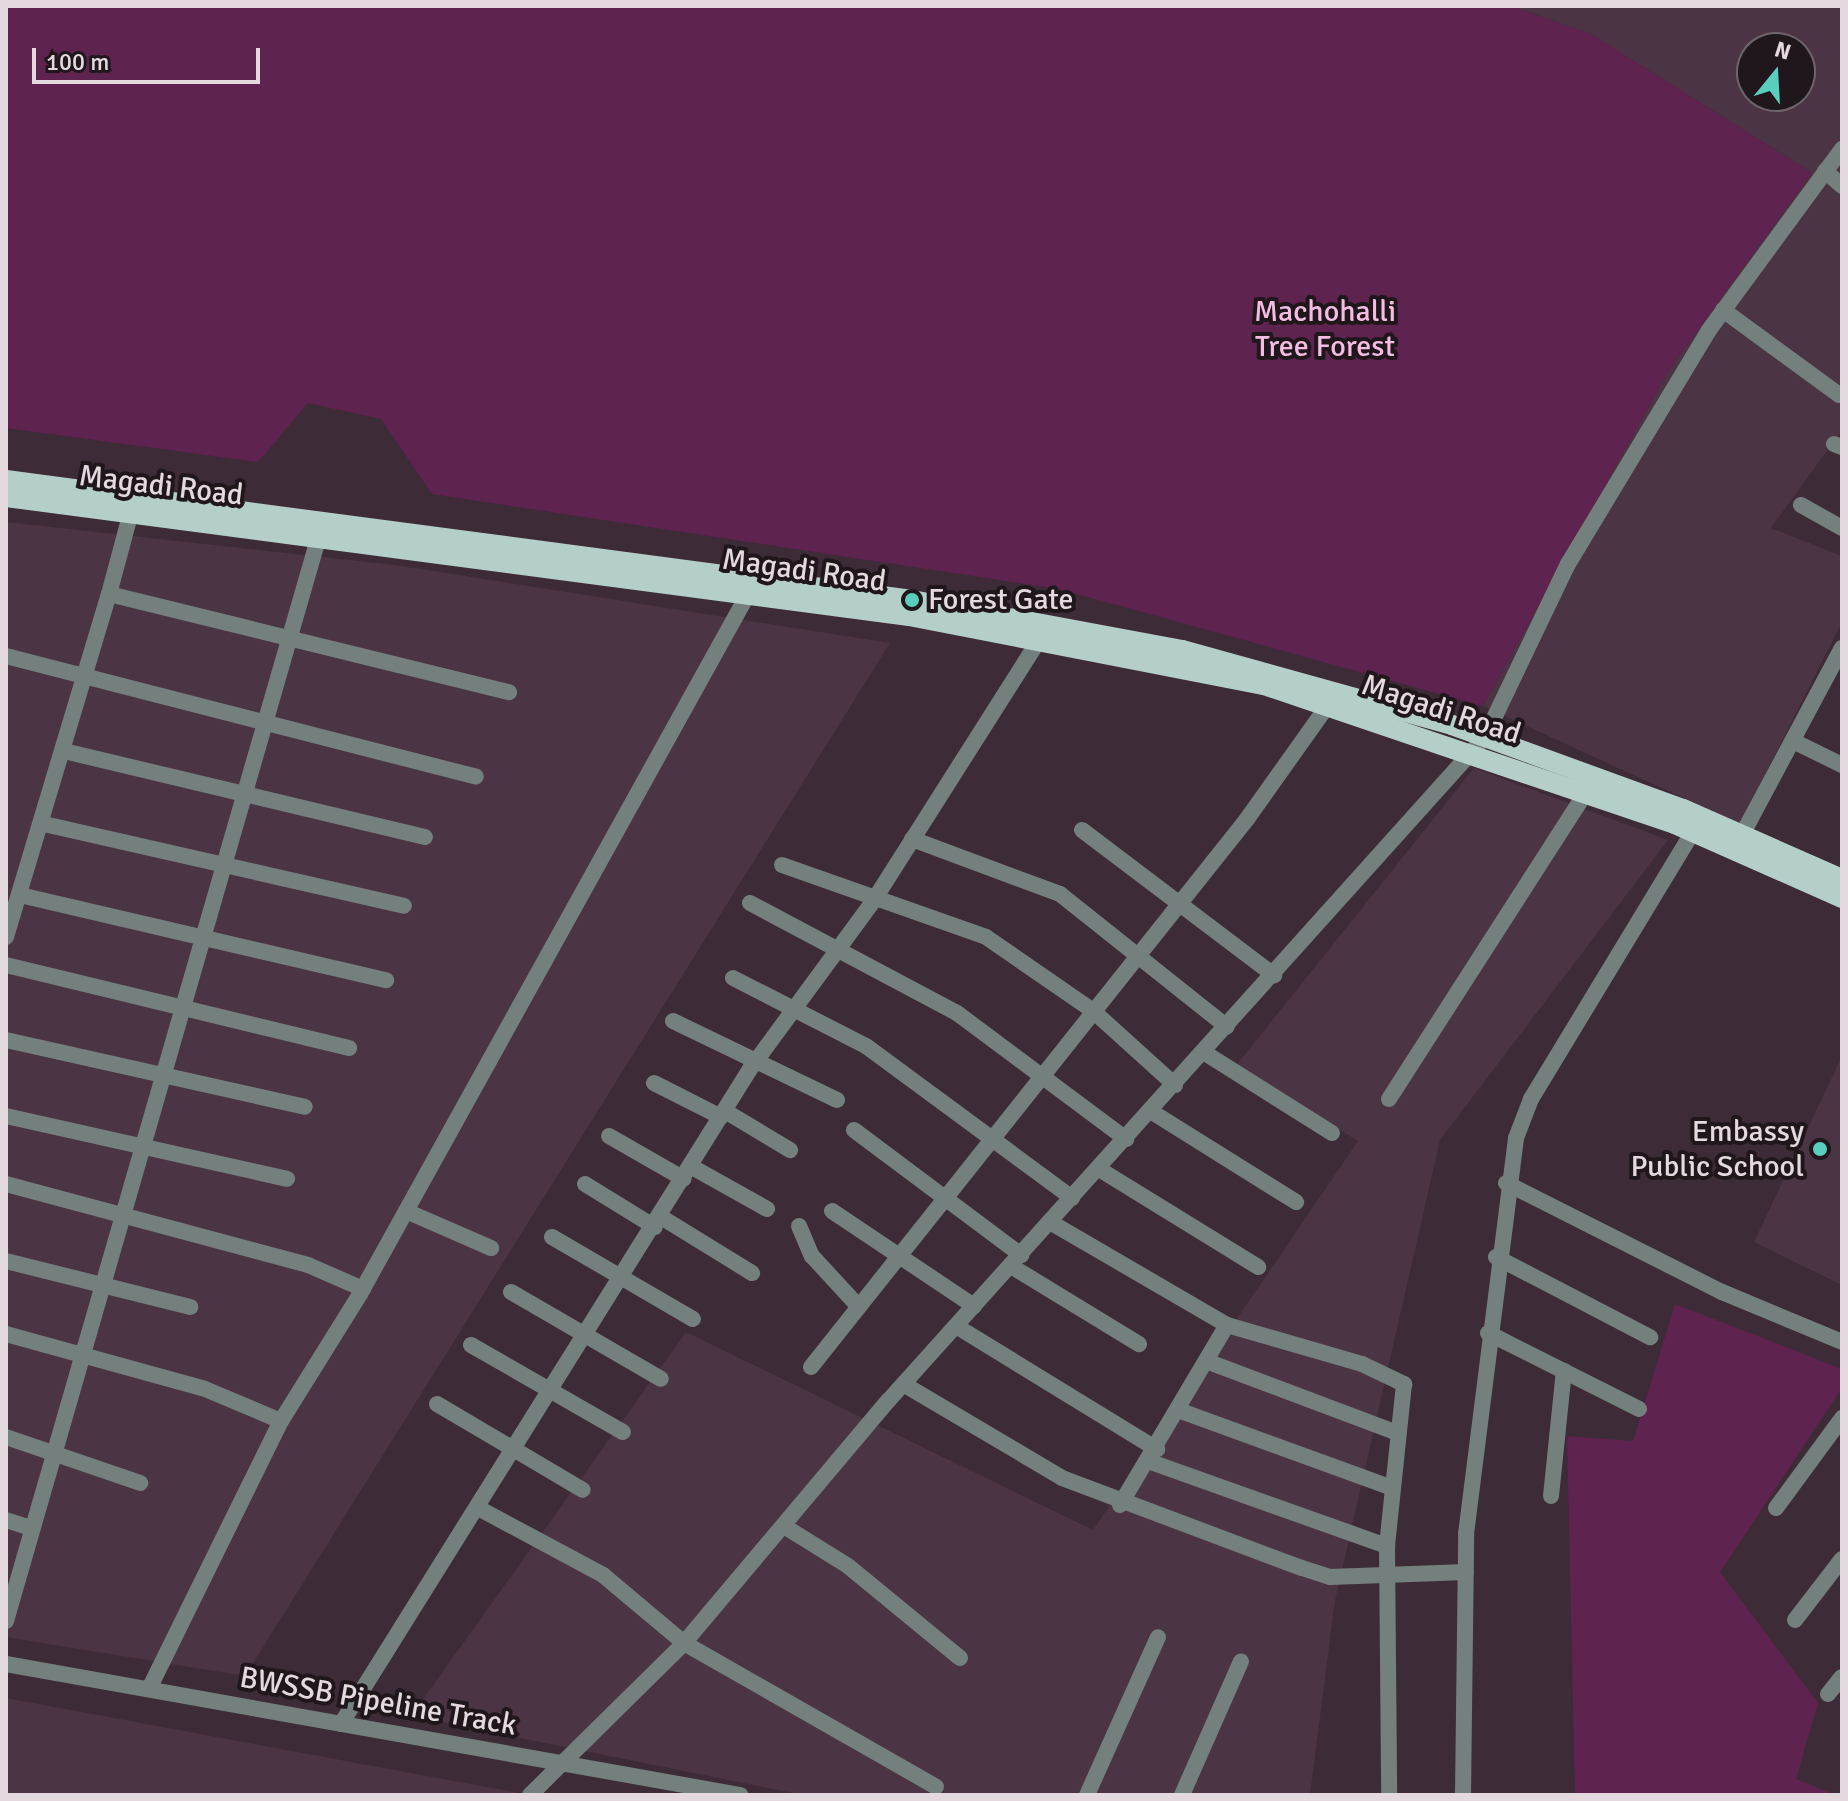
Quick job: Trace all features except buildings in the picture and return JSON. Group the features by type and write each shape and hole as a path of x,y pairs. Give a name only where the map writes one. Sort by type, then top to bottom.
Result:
{"main road":[{"name":"Magadi Road","path":"6,480 641,561 1087,629 1268,668 1742,835 1842,879"},
{"name":"Magadi Road","path":"6,497 748,594 1040,638 1480,744 1586,792 1693,832 1842,898"}],"street":[{"path":"530,1795 567,1764 684,1643 787,1528 956,1326 1152,1112 1480,744 1568,564 1723,310 1842,149"},
{"path":"1825,171 1842,186"},
{"path":"1723,310 1839,395"},
{"path":"1801,505 1842,528"},
{"path":"6,937 44,824 131,512"},
{"path":"6,1621 9,1600 33,1529 319,536"},
{"path":"109,594 509,692"},
{"path":"149,1689 281,1421 363,1289 748,594"},
{"path":"341,1724 517,1451 723,1114 874,900 1040,638"},
{"path":"1742,835 1793,741 1835,678 1842,648"},
{"path":"6,656 476,777"},
{"path":"811,1367 1178,902 1328,705"},
{"path":"1793,741 1842,765"},
{"path":"64,751 425,837"},
{"path":"1389,1099 1586,792"},
{"path":"44,824 404,906"},
{"path":"1082,830 1274,975"},
{"path":"1463,1795 1466,1572 1488,1333 1506,1183 1531,1099 1693,832"},
{"path":"912,839 1060,894 1227,1027"},
{"path":"782,865 986,937 1092,1010 1175,1085"},
{"path":"20,895 205,934 386,980"},
{"path":"750,903 957,1013 1126,1139"},
{"path":"6,965 185,1003 349,1048"},
{"path":"733,978 866,1046 989,1143 1072,1198"},
{"path":"673,1021 761,1058 837,1100"},
{"path":"6,1040 305,1107"},
{"path":"1205,1053 1332,1133"},
{"path":"654,1083 723,1114 790,1150"},
{"path":"1152,1112 1296,1202"},
{"path":"6,1116 287,1179"},
{"path":"854,1130 947,1196 1016,1260 1139,1344"},
{"path":"609,1136 767,1209"},
{"path":"1099,1169 1258,1267"},
{"path":"1506,1183 1722,1292 1842,1342"},
{"path":"6,1184 308,1265 363,1289"},
{"path":"585,1184 752,1273"},
{"path":"406,1211 491,1248"},
{"path":"832,1211 896,1260 974,1306"},
{"path":"1050,1222 1227,1325 1394,1377 1407,1394 1390,1487 1387,1546 1389,1795"},
{"path":"799,1226 812,1256 859,1307"},
{"path":"552,1237 625,1276 693,1319"},
{"path":"1496,1257 1650,1337"},
{"path":"6,1261 190,1307"},
{"path":"511,1292 661,1379"},
{"path":"1120,1505 1153,1455 1227,1325"},
{"path":"956,1326 1153,1455 1387,1546"},
{"path":"1488,1333 1639,1409"},
{"path":"6,1334 84,1353 281,1421"},
{"path":"471,1345 623,1432"},
{"path":"1206,1361 1398,1433"},
{"path":"1551,1496 1564,1371"},
{"path":"905,1385 971,1429 1120,1505 1330,1577 1387,1579 1466,1572"},
{"path":"437,1404 583,1490"},
{"path":"1178,1410 1390,1487"},
{"path":"1776,1508 1842,1418"},
{"path":"6,1437 55,1451 140,1483"},
{"path":"480,1509 603,1575 684,1643 936,1787"},
{"path":"6,1520 33,1529"},
{"path":"787,1528 848,1566 960,1658"},
{"path":"1795,1620 1842,1559"},
{"path":"1087,1795 1158,1637"},
{"path":"1182,1795 1241,1661"},
{"name":"BWSSB Pipeline Track","path":"6,1664 713,1793 740,1795"},
{"path":"1828,1694 1842,1677"}],"shaded area":[{"path":"1511,6 1842,6 1842,430 1771,528 1842,556 1842,622 1740,824 1483,706 1669,370 1812,173 1591,34"},
{"path":"6,522 395,565 890,643 245,1676 6,1637"},
{"path":"1474,768 1668,840 1440,1140 1335,1601 1310,1795 803,1795 411,1716 686,1332 1093,1530 1358,1141 1235,1067"},
{"name":"Embassy Public School","path":"1842,1056 1842,1285 1754,1242"},
{"path":"6,1698 530,1795 6,1795"}],"green space":[{"name":"Machohalli Tree Forest","path":"6,6 1511,6 1591,34 1812,173 1669,370 1483,706 1059,589 432,494 381,419 308,403 258,462 6,428"},
{"path":"1675,1304 1842,1369 1842,1388 1720,1572 1818,1703 1796,1779 1836,1795 1575,1795 1567,1436 1633,1441"}],"place":[{"name":"Forest Gate","path":"912,600"},
{"name":"Embassy Public School","path":"1820,1149"}]}
